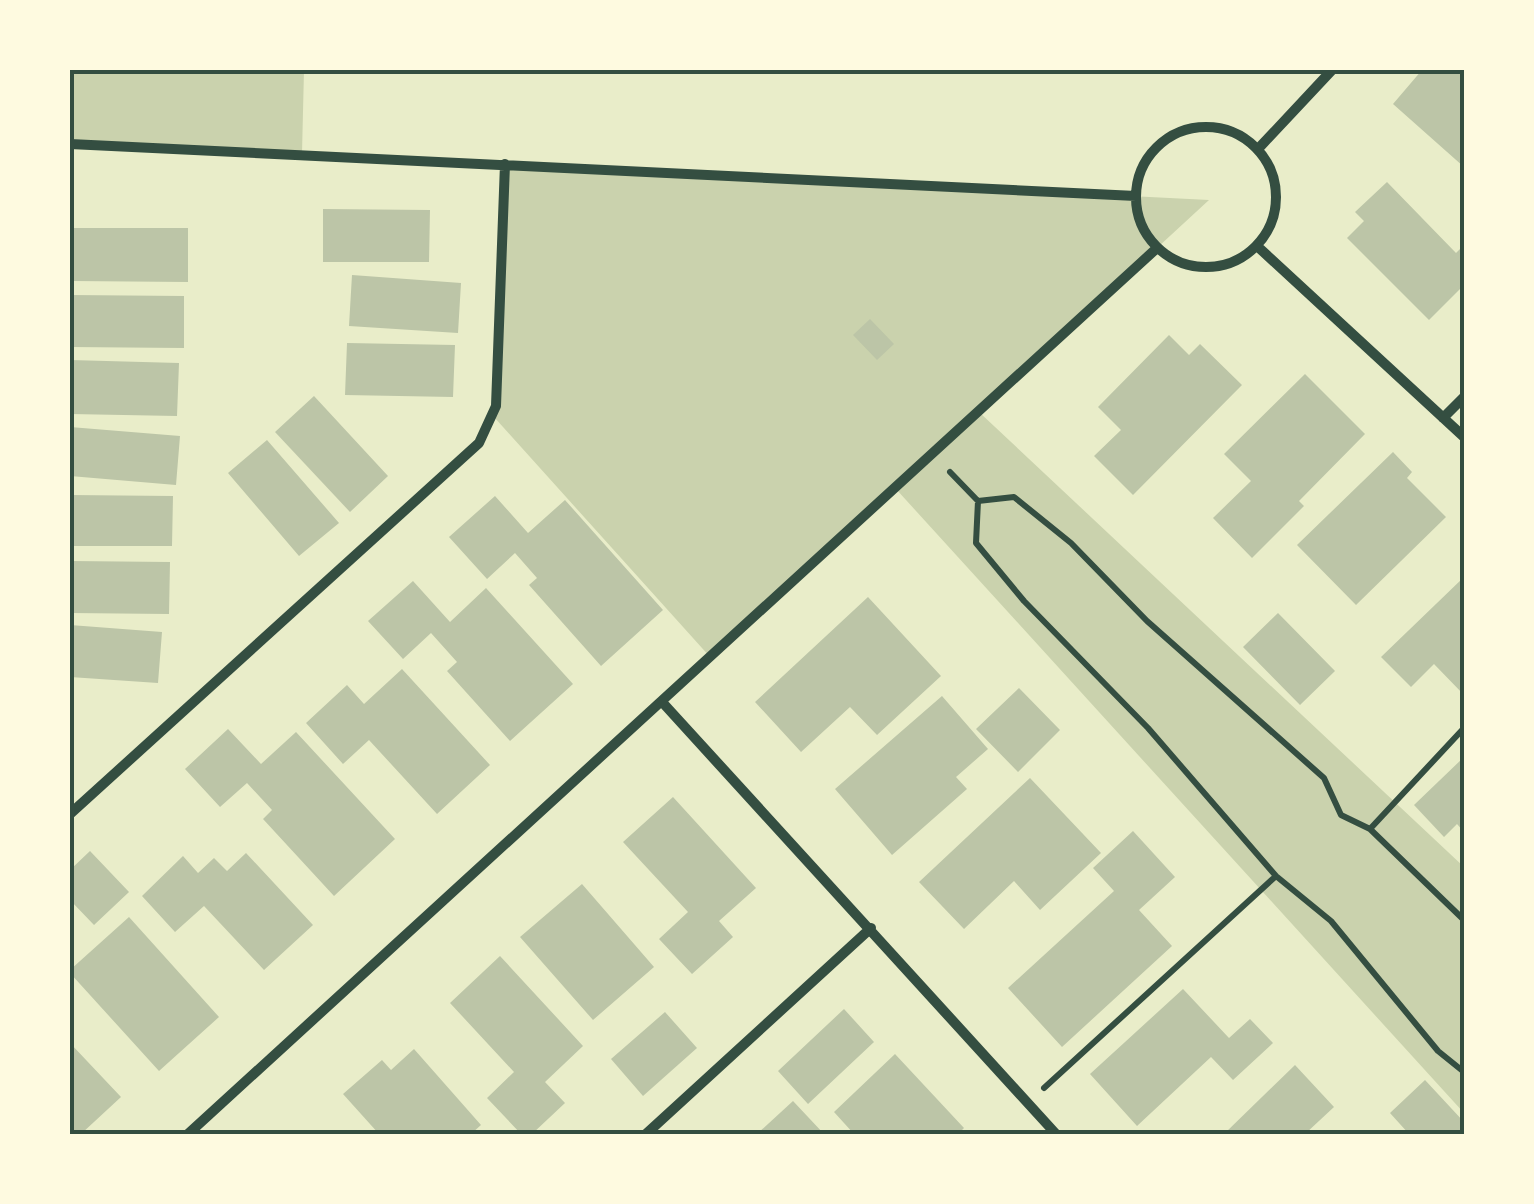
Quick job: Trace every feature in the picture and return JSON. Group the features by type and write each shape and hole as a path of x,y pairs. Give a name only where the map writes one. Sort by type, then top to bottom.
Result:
{"street":[{"path":"1258,149 1332,70"},
{"path":"1216,127 1240,134 1258,149 1270,167 1276,187 1276,209 1270,228 1257,246 1240,259 1196,267 1157,248 1138,216 1136,196 1140,173 1152,152 1170,136 1193,128 1216,127"},
{"path":"70,144 1136,196"},
{"path":"70,813 479,443 496,406 505,164"},
{"path":"1257,246 1464,437"},
{"path":"188,1134 1157,248"},
{"path":"1443,418 1464,397"},
{"path":"663,703 1056,1134"},
{"path":"646,1134 871,928"}],"path":[{"path":"933,454 978,501 976,543 1024,601 1148,728 1276,876 1330,921 1438,1051 1464,1072"},
{"path":"978,501 1014,497 1057,532 1146,622 1324,778 1341,815 1370,829 1464,920"},
{"path":"1370,829 1464,728"},
{"path":"1028,1102 1276,876"}],"green space":[{"path":"70,70 304,70 302,153 70,144"},
{"path":"505,164 1209,200 979,412 1464,867 1464,1113 896,489 711,658 494,417"}],"building":[{"path":"1422,70 1464,70 1464,167 1393,104"},
{"path":"1387,182 1456,253 1464,245 1464,285 1429,320 1347,238 1364,221 1355,212"},
{"path":"323,209 430,210 429,262 323,262"},
{"path":"72,228 188,228 188,282 72,281"},
{"path":"352,275 461,283 458,333 349,326"},
{"path":"70,295 184,296 184,348 70,347"},
{"path":"870,319 894,344 877,360 853,335"},
{"path":"1169,335 1189,355 1200,344 1242,385 1133,495 1094,456 1121,430 1098,407"},
{"path":"347,343 455,345 453,397 345,395"},
{"path":"70,360 179,363 177,416 70,414"},
{"path":"1305,374 1365,434 1299,501 1304,506 1252,558 1213,518 1251,481 1224,454"},
{"path":"314,396 388,476 350,512 275,432"},
{"path":"70,427 180,436 176,485 70,476"},
{"path":"267,440 339,523 299,556 228,473"},
{"path":"1393,452 1412,472 1407,478 1446,517 1356,605 1297,545"},
{"path":"70,495 173,496 172,546 70,546"},
{"path":"495,496 528,533 565,500 663,610 601,666 529,585 537,578 515,553 487,579 449,537"},
{"path":"70,561 170,562 169,614 70,613"},
{"path":"1464,577 1464,695 1434,664 1411,687 1381,657"},
{"path":"413,581 450,622 486,588 573,684 510,741 447,671 457,662 431,633 403,659 368,621"},
{"path":"868,597 941,676 877,735 850,707 801,752 755,702"},
{"path":"1278,613 1335,671 1300,705 1243,647"},
{"path":"70,625 162,632 158,683 70,677"},
{"path":"402,669 490,765 437,814 369,740 343,764 306,723 347,685 364,704"},
{"path":"1019,688 1060,730 1018,772 976,729"},
{"path":"942,696 988,749 956,777 967,789 892,855 835,789"},
{"path":"228,729 261,764 296,732 395,839 334,896 263,819 272,810 247,783 220,807 185,769"},
{"path":"1464,757 1464,832 1457,824 1444,837 1414,805"},
{"path":"1030,778 1101,853 1040,910 1014,881 964,929 919,882"},
{"path":"673,797 756,888 719,921 733,937 692,974 659,939 688,912 623,842"},
{"path":"1133,831 1175,877 1139,910 1172,946 1062,1047 1008,988 1114,891 1093,868"},
{"path":"90,851 129,892 94,925 70,900 70,870"},
{"path":"246,853 313,925 264,970 204,906 175,932 142,896 183,856 198,873 214,858 227,871"},
{"path":"582,884 654,967 593,1020 520,937"},
{"path":"129,917 219,1017 159,1071 70,973"},
{"path":"500,956 583,1046 545,1082 565,1103 532,1134 521,1134 487,1098 514,1072 450,1003"},
{"path":"1183,989 1229,1038 1250,1019 1273,1043 1233,1080 1211,1057 1137,1126 1090,1074"},
{"path":"844,1009 874,1042 808,1104 778,1071"},
{"path":"665,1012 697,1048 643,1096 611,1059"},
{"path":"70,1043 121,1097 81,1134 70,1134"},
{"path":"414,1049 481,1125 471,1134 379,1134 343,1094 382,1060 391,1070"},
{"path":"895,1054 964,1128 958,1134 854,1134 834,1112"},
{"path":"1295,1065 1334,1107 1305,1134 1224,1134"},
{"path":"1425,1080 1464,1122 1464,1134 1409,1134 1390,1113"},
{"path":"793,1101 824,1134 757,1134"}]}
